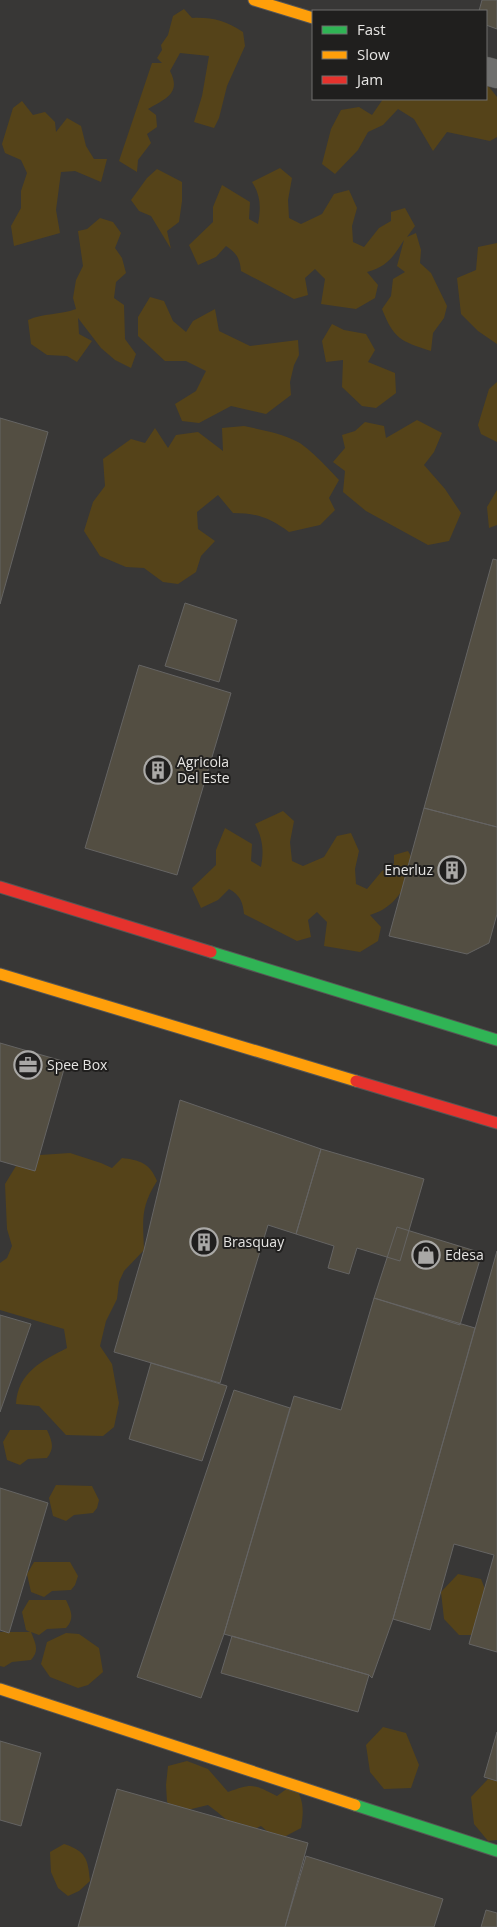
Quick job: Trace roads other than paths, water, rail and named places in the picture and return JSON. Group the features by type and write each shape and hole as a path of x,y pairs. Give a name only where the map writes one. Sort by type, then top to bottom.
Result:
{"main road":[{"path":"254,0 312,18"},
{"path":"0,887 497,1040"},
{"path":"0,974 497,1123"},
{"path":"0,1689 497,1851"}],"place":[{"name":"Agricola Del Este","path":"158,770"},
{"name":"Enerluz","path":"452,870"},
{"name":"Spee Box","path":"28,1065"},
{"name":"Brasquay","path":"204,1242"},
{"name":"Edesa","path":"426,1255"}]}
